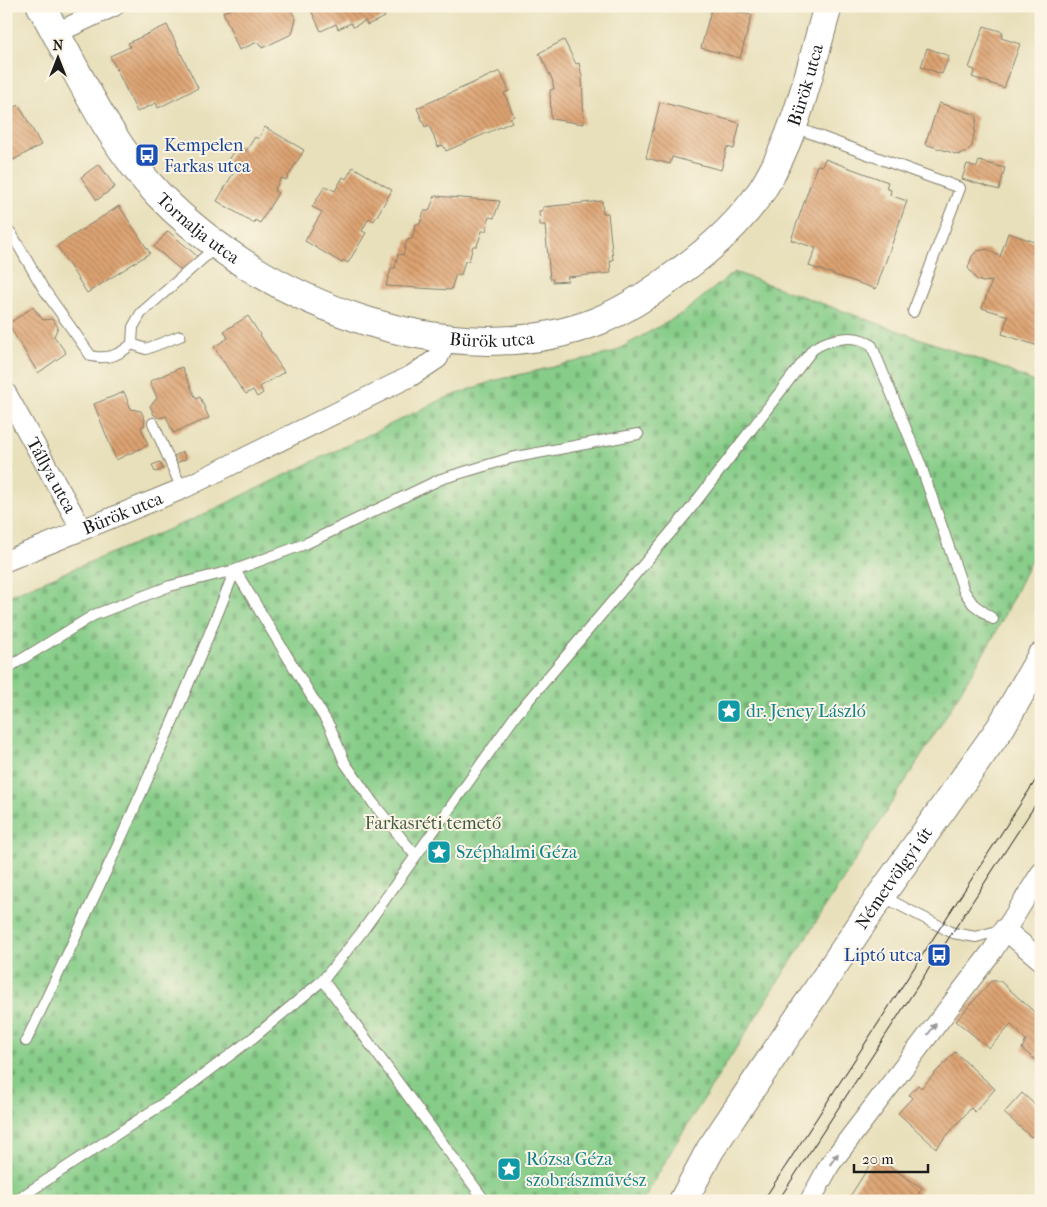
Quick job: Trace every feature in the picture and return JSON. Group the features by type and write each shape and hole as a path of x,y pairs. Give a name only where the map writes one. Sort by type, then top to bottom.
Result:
{"street":[{"name":"Tornalja utca","path":"41,6 119,144 138,171 172,207 218,245 252,268 312,300 391,328 447,338"},
{"path":"56,33 114,6"},
{"name":"Bürök utca","path":"6,561 182,489 411,376 438,358 447,338 490,341 552,333 597,321 630,305 691,264 738,221 762,190 793,127 828,6"},
{"name":"Tállya utca","path":"6,394 82,530"},
{"name":"Németvölgyi út","path":"683,1201 710,1150 881,895 1001,727 1041,657"},
{"path":"810,1201 830,1164 993,950 1004,929 1041,873"},
{"path":"1004,929 1041,960"}],"lane":[{"path":"793,127 960,188 913,312"},
{"path":"12,233 43,288 91,356 105,359 123,352 132,344 133,327 141,313 218,245"},
{"path":"132,344 146,349 180,336"},
{"path":"15,1201 181,1092 254,1037 323,980 361,933 516,715 688,512 813,349 823,342 858,338 865,340 872,346 920,462 964,591 973,604 993,619"},
{"path":"153,422 182,489"},
{"path":"6,669 94,615 170,586 236,570 305,544 441,479 511,458 638,434"},
{"path":"236,570 330,727 345,763 373,803 415,855"},
{"path":"26,1041 100,886 199,663 236,570"},
{"path":"881,895 953,933 976,937 1004,929"},
{"path":"323,980 485,1201"}],"green space":[{"name":"Farkasréti temető","path":"734,272 1002,368 1041,385 1041,538 995,634 932,739 674,1146 643,1201 6,1201 6,597 196,518 441,400 493,381 612,353 683,313"}],"building":[{"path":"239,6 266,6 267,8 289,6 296,19 292,34 262,48 258,42 239,50 223,12"},
{"path":"309,6 380,6 385,17 367,25 365,21 353,27 351,23 338,29 336,24 321,31"},
{"path":"712,6 752,15 740,58 701,48"},
{"path":"167,25 198,88 158,108 156,103 137,112 110,56 130,47 128,43"},
{"path":"984,26 1003,32 1001,38 1020,44 1004,88 972,77 975,70 969,68"},
{"path":"564,40 576,64 579,63 582,76 584,124 551,119 550,90 554,89 552,79 539,53"},
{"path":"927,48 949,56 942,74 921,67"},
{"path":"500,71 509,91 504,93 514,116 510,118 512,122 446,151 443,145 438,147 429,125 425,127 417,108"},
{"path":"660,102 740,123 734,149 727,147 721,170 672,157 670,164 646,158"},
{"path":"939,103 974,114 977,117 972,146 965,153 960,153 959,155 925,144"},
{"path":"19,105 41,145 6,164 6,112"},
{"path":"265,127 304,150 286,180 281,178 274,191 278,193 260,223 255,220 254,223 217,201 234,172 224,167 237,145 246,151 255,137 258,139"},
{"path":"825,159 888,182 886,188 891,190 890,195 907,201 876,289 809,266 816,248 791,240 817,165 822,166"},
{"path":"979,161 1005,168 999,190 962,179 967,164 977,167"},
{"path":"99,164 115,187 97,200 81,177"},
{"path":"353,167 392,190 374,221 369,218 362,231 366,233 348,263 343,260 342,263 305,241 322,212 312,207 325,186 335,191 343,177 346,179"},
{"path":"435,196 500,201 494,218 489,217 486,231 482,231 477,246 473,246 469,261 465,261 461,275 456,274 451,290 386,286 391,268 395,268 398,254 403,255 407,240 412,239 416,224 420,224 424,211 429,211"},
{"path":"602,201 603,213 608,213 613,260 610,261 611,273 567,277 568,281 553,282 553,279 550,279 545,225 540,225 539,211 543,210 543,207"},
{"path":"119,206 150,253 87,293 57,246"},
{"path":"168,231 197,256 183,272 154,247"},
{"path":"1008,233 1041,244 1041,347 1002,334 1008,316 982,308 992,281 983,282 977,280 968,268 972,256 977,251 988,249 1000,257"},
{"path":"33,307 43,320 52,319 58,327 54,336 66,353 38,373 8,324"},
{"path":"248,316 284,372 260,387 263,393 257,397 253,390 246,394 214,347 228,338 224,331"},
{"path":"182,367 196,399 200,397 209,418 173,433 166,416 160,418 154,415 150,406 157,398 150,381"},
{"path":"124,392 131,409 141,411 145,420 144,426 141,427 148,445 116,460 94,404"},
{"path":"183,452 186,459 176,463 174,456"},
{"path":"6,457 11,467 6,470"},
{"path":"160,462 163,469 155,472 152,465"},
{"path":"1041,904 1041,919 1033,912"},
{"path":"991,981 1000,981 1041,1018 1041,1064 1022,1049 1026,1040 1011,1025 989,1048 956,1021"},
{"path":"955,1052 995,1089 975,1112 971,1108 936,1148 898,1113 912,1098 909,1095 918,1085 921,1088"},
{"path":"1022,1093 1041,1110 1041,1127 1031,1137 1004,1113"},
{"path":"875,1157 922,1188 914,1201 847,1201"}],"tram line":[{"path":"763,1201 1041,772"},
{"path":"778,1201 1041,796"}],"place":[{"name":"Kempelen Farkas utca","path":"147,155"},
{"name":"dr. Jeney László","path":"729,711"},
{"name":"Széphalmi Géza","path":"439,852"},
{"name":"Liptó utca","path":"939,955"},
{"name":"Rózsa Géza szobrászművész","path":"509,1169"}]}
